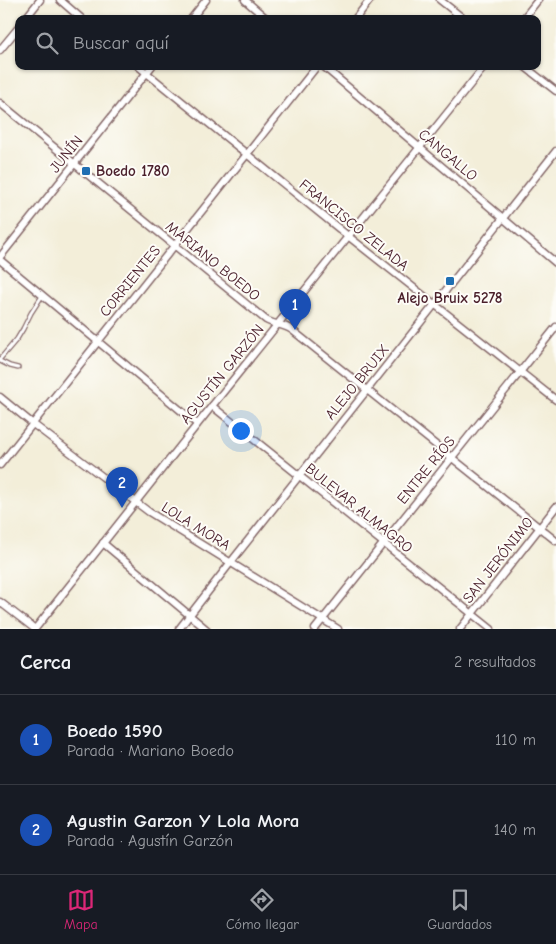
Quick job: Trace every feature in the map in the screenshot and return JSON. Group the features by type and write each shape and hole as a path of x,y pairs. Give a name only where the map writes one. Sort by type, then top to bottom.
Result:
{"street":[{"path":"28,15 40,0"},
{"path":"60,0 77,15"},
{"path":"194,15 206,0"},
{"path":"244,0 262,15"},
{"path":"358,15 370,0"},
{"path":"440,0 459,15"},
{"path":"526,15 538,0"},
{"path":"0,50 15,32"},
{"name":"FRANCISCO ZELADA","path":"143,70 348,236 556,400"},
{"name":"JUNÍN","path":"0,259 149,70"},
{"name":"CORRIENTES","path":"0,465 314,70"},
{"name":"CANGALLO","path":"328,70 556,263"},
{"name":"AGUSTÍN GARZÓN","path":"35,629 482,70"},
{"path":"529,70 556,91"},
{"name":"MARIANO BOEDO","path":"0,102 266,320 273,324 284,325 292,330 556,542"},
{"name":"ALEJO BRUIX","path":"179,629 556,151"},
{"path":"0,259 197,424"},
{"name":"ENTRE RÍOS","path":"315,629 556,327"},
{"name":"LOLA MORA","path":"0,397 149,512 338,629"},
{"name":"BULEVAR ALMAGRO","path":"212,406 491,629"},
{"name":"SAN JERÓNIMO","path":"460,629 556,508"},
{"path":"103,543 206,629"},
{"path":"0,602 35,629"}],"lane":[{"path":"18,368 0,360 17,339 43,296"}],"place":[{"name":"Boedo 1780","path":"86,171"},
{"name":"Alejo Bruix 5278","path":"450,281"},
{"name":"Boedo 1590","path":"295,330"},
{"name":"Agustin Garzon Y Lola Mora","path":"122,508"}]}
